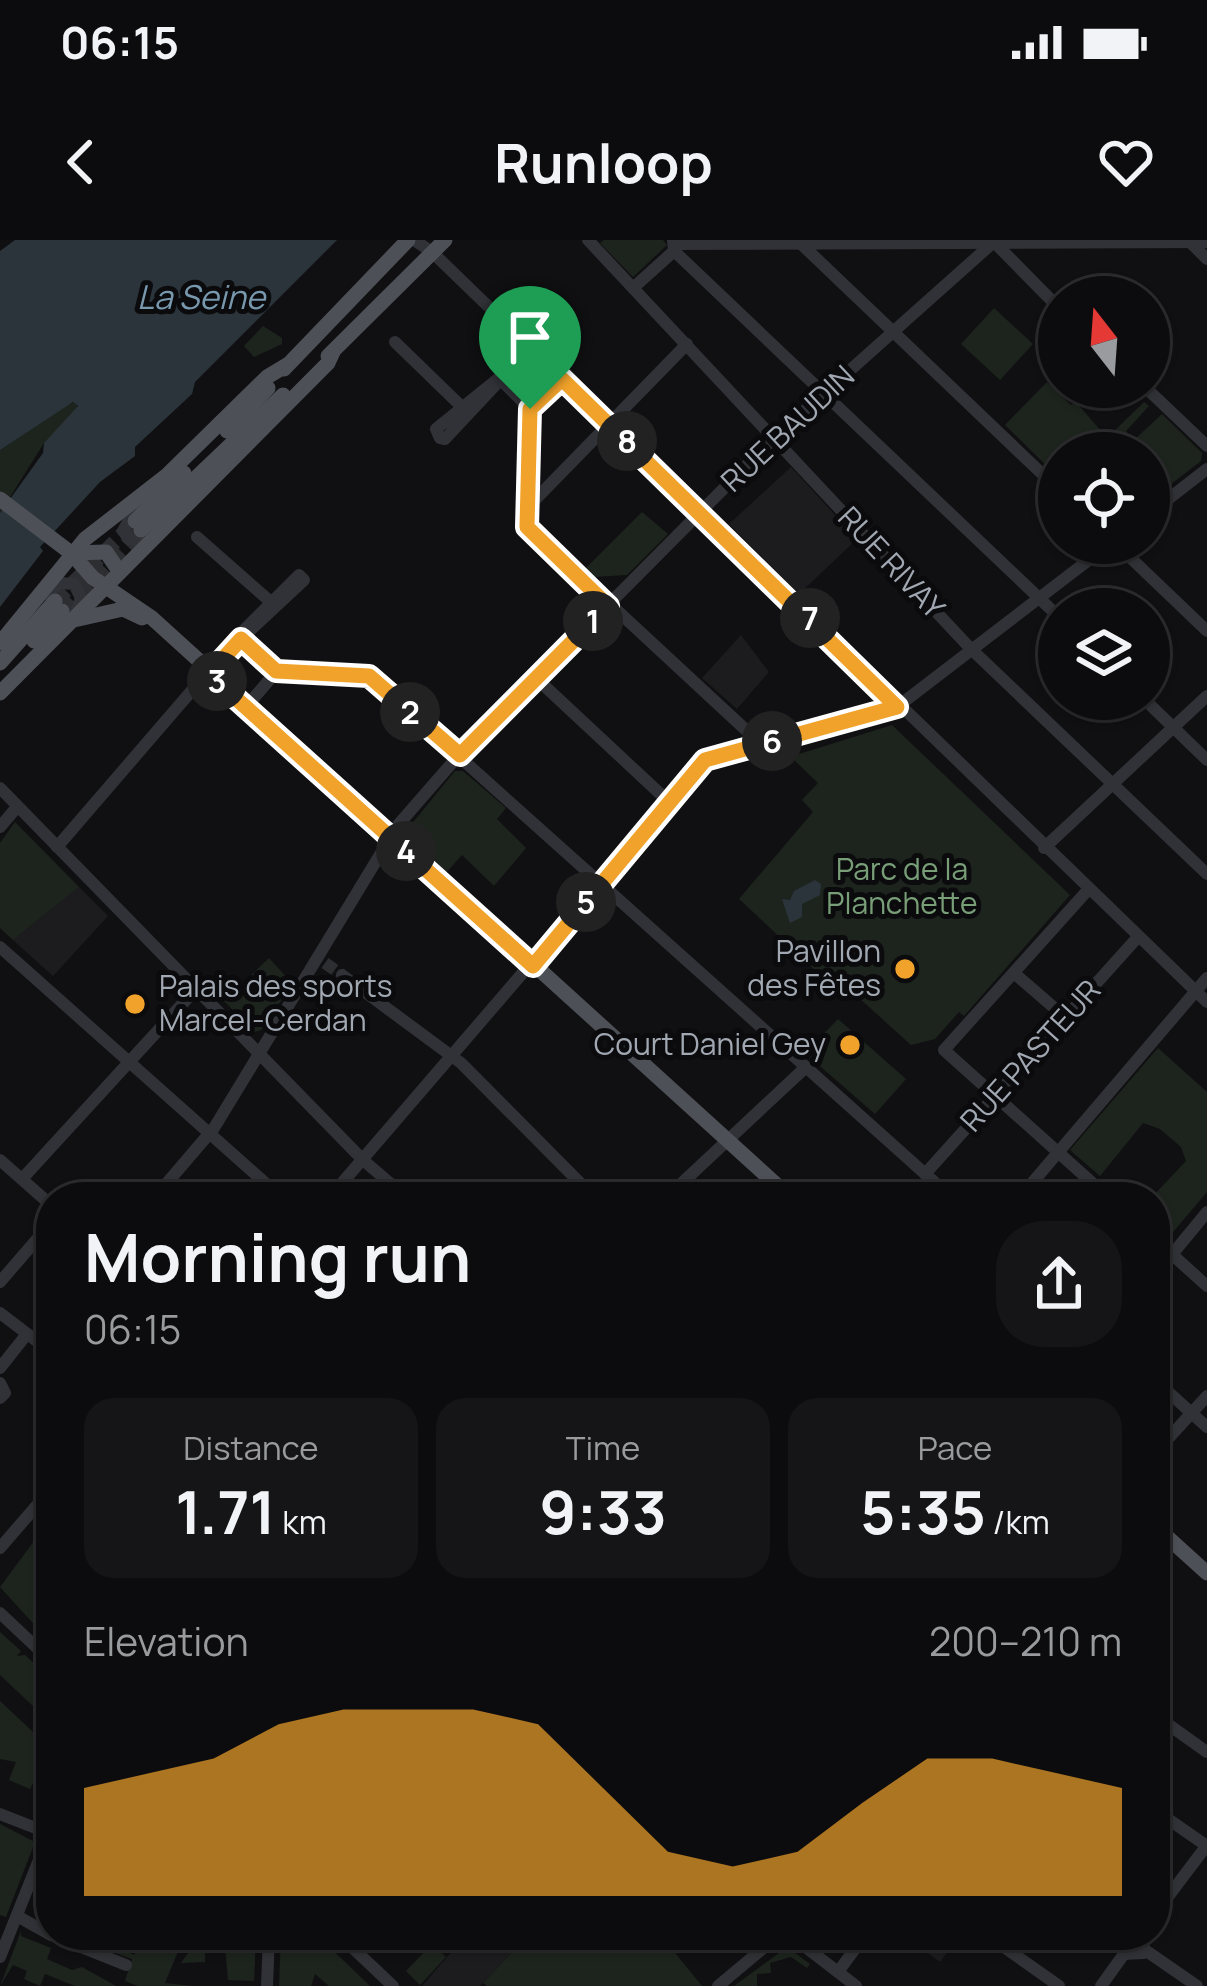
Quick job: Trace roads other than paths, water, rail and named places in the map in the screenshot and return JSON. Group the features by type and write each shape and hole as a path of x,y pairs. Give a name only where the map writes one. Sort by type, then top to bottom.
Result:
{"main road":[{"path":"0,663 105,586 119,571 140,531 287,365 411,240"},
{"path":"140,531 439,246"},
{"path":"0,643 67,550 141,496 267,377 287,365"},
{"path":"0,499 105,586 134,602 773,1182"},
{"path":"67,550 106,552 119,571"},
{"path":"0,679 64,613 123,609 155,625"},
{"path":"0,693 64,613"},
{"path":"1170,1540 1207,1573"}],"street":[{"path":"411,240 439,246 562,379 1207,1002"},
{"path":"798,240 1038,470"},
{"path":"633,288 675,245 798,240 1207,242"},
{"name":"RUE RIVAY","path":"591,241 970,648 1207,874"},
{"path":"995,241 1038,289"},
{"name":"RUE BAUDIN","path":"168,1182 208,1135 321,960 389,835 460,755 774,438 995,241"},
{"path":"1190,241 1207,259"},
{"path":"343,1182 705,760 897,707 1038,597 823,394 675,245"},
{"path":"395,342 466,410 495,391 499,379 531,347"},
{"path":"526,514 687,344"},
{"path":"519,358 550,390"},
{"path":"499,379 530,409"},
{"path":"562,379 530,409 527,527 761,744"},
{"path":"1167,408 1207,446"},
{"path":"526,514 573,470 610,424"},
{"path":"1170,498 1207,470"},
{"path":"140,531 129,539 122,527 141,496"},
{"path":"57,847 274,604 197,537"},
{"path":"1050,588 1084,564"},
{"path":"1135,564 1207,631"},
{"path":"28,609 57,584 70,583 81,598 64,613"},
{"path":"241,639 276,671 369,676 934,1182"},
{"path":"246,707 276,671"},
{"path":"536,678 669,802"},
{"path":"1044,848 1207,696"},
{"path":"1166,720 1207,760"},
{"path":"0,788 389,1182"},
{"path":"0,827 17,807"},
{"path":"1087,891 944,1050 1091,1182"},
{"name":"RUE PASTEUR","path":"925,1174 1137,938"},
{"path":"0,947 263,1182"},
{"path":"1014,973 1066,1018"},
{"path":"342,975 454,1058 579,1182"},
{"path":"1033,1182 1207,978"},
{"path":"22,1179 196,989"},
{"path":"683,1182 806,1067"},
{"path":"0,1160 36,1192"},
{"path":"1170,1256 1207,1212"},
{"path":"0,1282 36,1240"},
{"path":"1172,1254 1207,1286"},
{"path":"0,1313 36,1341"},
{"path":"0,1367 27,1334"},
{"path":"0,1383 5,1393 0,1398"},
{"path":"1170,1394 1207,1427"},
{"path":"1170,1437 1207,1396"},
{"path":"0,1548 36,1507"},
{"path":"0,1612 36,1647"},
{"path":"1170,1725 1207,1752"},
{"path":"0,1814 36,1827"},
{"path":"1170,1820 1207,1846 1170,1894"},
{"path":"0,1957 36,1869"},
{"path":"15,1920 36,1929"},
{"path":"88,1950 126,1965"},
{"path":"267,1986 268,1950"},
{"path":"355,1950 393,1986"},
{"path":"718,1986 761,1950"},
{"path":"809,1950 856,1986"},
{"path":"838,1972 855,1950"},
{"path":"1008,1950 1058,1986"},
{"path":"1101,1986 1124,1950"},
{"path":"1124,1954 1137,1956 1145,1950 1197,1986"}],"water":[{"name":"La Seine","path":"15,240 337,240 195,382 192,394 135,447 135,456 100,482 40,547 43,551 0,607 0,513 43,453 44,443 78,406 73,402 0,450 0,251"},
{"path":"815,880 821,884 820,895 802,904 802,917 790,923 782,899 790,900 794,891"}],"tunnel":[{"path":"55,601 133,524"},
{"path":"62,611 140,531"},
{"path":"325,963 342,975"}],"place":[{"name":"Pavillon des Fêtes","path":"905,969"},
{"name":"Palais des sports Marcel-Cerdan","path":"135,1004"},
{"name":"Court Daniel Gey","path":"850,1045"}],"park label":[{"name":"Parc de la Planchette","path":"902,887"}]}
